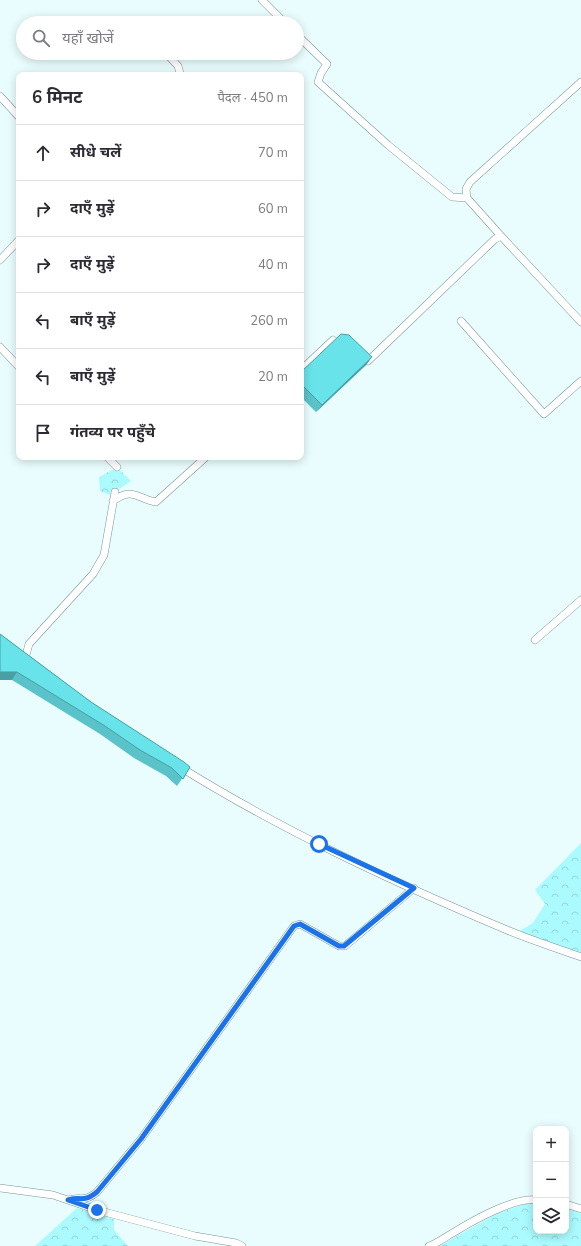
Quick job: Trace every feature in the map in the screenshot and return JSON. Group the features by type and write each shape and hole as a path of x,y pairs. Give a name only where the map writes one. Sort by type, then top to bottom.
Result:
{"street":[{"path":"262,0 278,16"},
{"path":"304,42 327,64 321,73 318,82 388,145 452,197 467,198"},
{"path":"172,60 178,66 180,72"},
{"path":"581,82 470,182 466,189 467,198 581,322"},
{"path":"0,96 16,114"},
{"path":"368,361 495,239 501,236"},
{"path":"0,260 16,243"},
{"path":"461,321 544,414 581,381"},
{"path":"304,367 333,340"},
{"path":"0,347 16,364"},
{"path":"110,460 117,467"},
{"path":"113,501 120,495 131,494 156,502 203,460"},
{"path":"18,657 27,664 29,644 93,574 104,555 115,492"},
{"path":"535,640 581,600"},
{"path":"173,763 219,791 293,831 508,930 581,957"},
{"path":"68,1200 74,1198 82,1200 97,1192 141,1139 294,926 300,924 339,946 344,946 414,888"},
{"path":"0,1188 53,1195 97,1210 187,1234 236,1243 242,1246"},
{"path":"429,1246 502,1208 528,1199 533,1200"},
{"path":"569,1205 581,1209"}],"green space":[{"path":"112,470 120,470 131,481 119,489 111,490 110,495 100,491 99,477"},
{"path":"581,843 581,954 518,932 533,923 545,904 535,890"},
{"path":"528,1203 533,1204 533,1234 569,1234 569,1209 581,1214 581,1246 439,1246 498,1213"},
{"path":"77,1208 114,1219 114,1230 128,1246 35,1246"}],"building":[{"path":"341,334 349,335 372,357 322,405 304,387 304,369"},
{"path":"0,634 91,702 184,762 190,767 183,779 172,768 140,750 105,726 17,672 0,672"}],"route":[{"path":"97,1210 68,1200 74,1198 82,1200 97,1192 141,1139 292,928 300,924 342,947 351,942 414,888 319,844"}]}
